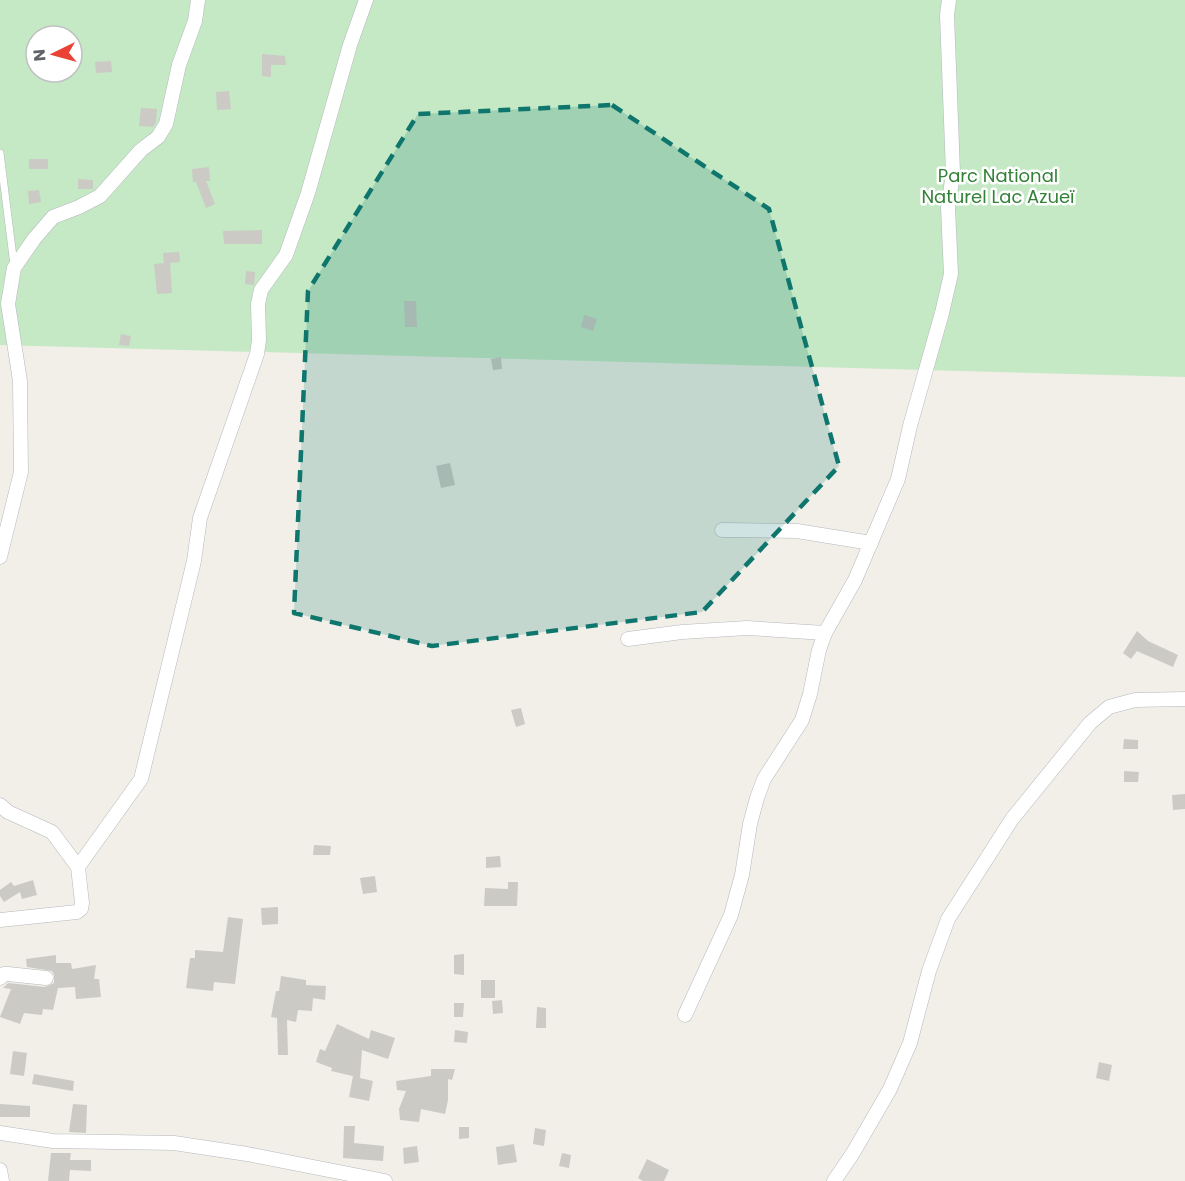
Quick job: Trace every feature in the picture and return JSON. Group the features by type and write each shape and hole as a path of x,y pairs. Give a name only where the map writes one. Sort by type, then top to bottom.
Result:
{"street":[{"path":"0,557 21,472 20,381 4,304 14,268 53,217 100,196 125,165 158,137 166,124 179,65 195,21 198,0"},
{"path":"78,867 141,779 194,561 200,518 257,354 258,304 261,290 286,255 309,193 350,45 366,0"},
{"path":"685,1015 731,915 742,875 750,824 764,779 802,720 825,633 855,580 898,479 951,274 947,228 953,173 947,26 949,0"},
{"path":"722,530 797,531 871,543"},
{"path":"628,639 682,632 747,628 825,633"},
{"path":"834,1181 853,1154 890,1089 910,1043 929,971 948,919 1012,819 1090,723 1109,707 1135,700 1185,699"},
{"path":"0,805 8,812 52,832 78,867 82,903 81,909 77,912 0,920"},
{"path":"0,978 8,974 46,978"},
{"path":"0,1133 53,1141 174,1143 247,1154 385,1181"},
{"path":"0,1170 2,1181"}],"lane":[{"path":"0,153 14,268"}],"highlighted area":[{"path":"612,105 769,209 839,466 702,612 432,646 294,613 308,291 418,114"}],"green space":[{"name":"Parc National Naturel Lac Azueï","path":"0,0 1185,0 1185,377 0,345"}],"building":[{"path":"262,54 285,56 286,65 271,65 271,77 262,76"},
{"path":"111,61 112,72 96,73 95,62"},
{"path":"229,91 231,109 217,110 216,92"},
{"path":"141,108 157,109 156,122 153,127 139,126"},
{"path":"29,159 48,159 48,169 29,169"},
{"path":"209,167 210,181 206,181 215,204 206,208 196,182 193,182 192,169"},
{"path":"78,179 93,180 93,189 78,189"},
{"path":"39,190 41,202 29,204 28,191"},
{"path":"262,230 262,244 224,244 223,231"},
{"path":"179,252 180,262 170,263 172,293 157,294 154,264 164,263 163,253"},
{"path":"246,271 255,272 254,285 245,284"},
{"path":"404,301 416,301 417,327 405,327"},
{"path":"584,315 597,319 593,331 581,327"},
{"path":"121,334 131,336 129,346 119,345"},
{"path":"501,357 502,369 493,370 491,359"},
{"path":"450,463 455,485 441,488 436,466"},
{"path":"1137,631 1148,641 1178,655 1173,667 1137,651 1131,659 1123,653"},
{"path":"521,708 525,724 516,727 511,710"},
{"path":"1124,739 1138,740 1138,749 1123,749"},
{"path":"1124,771 1139,772 1138,782 1124,782"},
{"path":"1185,794 1185,809 1173,810 1172,795"},
{"path":"314,845 331,846 330,855 313,855"},
{"path":"500,856 501,867 486,868 486,857"},
{"path":"375,876 377,892 363,894 360,878"},
{"path":"33,880 37,895 22,899 20,892 4,902 0,896 0,890 11,882 14,886"},
{"path":"508,882 518,882 517,906 484,906 485,888 508,889"},
{"path":"278,907 278,924 262,925 261,908"},
{"path":"228,917 243,919 235,984 214,982 213,991 186,988 190,958 195,958 195,950 223,952"},
{"path":"464,954 464,975 454,974 454,955"},
{"path":"56,955 56,963 71,963 72,969 96,965 94,979 99,979 101,997 76,999 75,987 58,988 53,1010 43,1009 42,1015 24,1013 20,1024 0,1017 11,989 3,988 8,983 45,987 54,983 52,971 27,967 26,959"},
{"path":"281,976 306,980 306,985 326,986 325,1000 313,998 312,1011 298,1010 296,1022 287,1020 288,1055 278,1055 277,1018 271,1017"},
{"path":"481,980 495,980 495,998 481,998"},
{"path":"502,1000 503,1013 493,1014 492,1001"},
{"path":"454,1003 464,1003 463,1017 454,1017"},
{"path":"537,1007 546,1008 546,1028 536,1028"},
{"path":"337,1024 369,1039 371,1030 395,1038 388,1059 362,1050 360,1078 373,1081 369,1101 349,1097 353,1076 331,1071 332,1068 316,1062 320,1049 325,1051"},
{"path":"455,1030 468,1032 467,1043 454,1042"},
{"path":"13,1051 27,1053 24,1076 10,1074"},
{"path":"1099,1062 1112,1065 1109,1081 1096,1078"},
{"path":"431,1069 455,1069 452,1080 448,1079 445,1114 421,1109 419,1122 400,1120 399,1109 406,1091 397,1090 396,1081 431,1076"},
{"path":"34,1074 74,1081 73,1091 32,1084"},
{"path":"0,1104 30,1106 30,1117 0,1117"},
{"path":"73,1104 87,1105 86,1133 69,1132"},
{"path":"344,1126 355,1126 354,1143 384,1146 383,1161 343,1158"},
{"path":"459,1127 469,1127 469,1138 459,1139"},
{"path":"535,1128 546,1130 544,1146 533,1144"},
{"path":"514,1144 517,1162 498,1165 496,1147"},
{"path":"417,1146 419,1162 404,1164 403,1148"},
{"path":"51,1153 71,1153 70,1160 91,1160 91,1171 70,1170 69,1181 48,1181"},
{"path":"562,1153 571,1155 569,1168 559,1166"},
{"path":"647,1159 669,1170 664,1181 643,1181 638,1178"}]}
